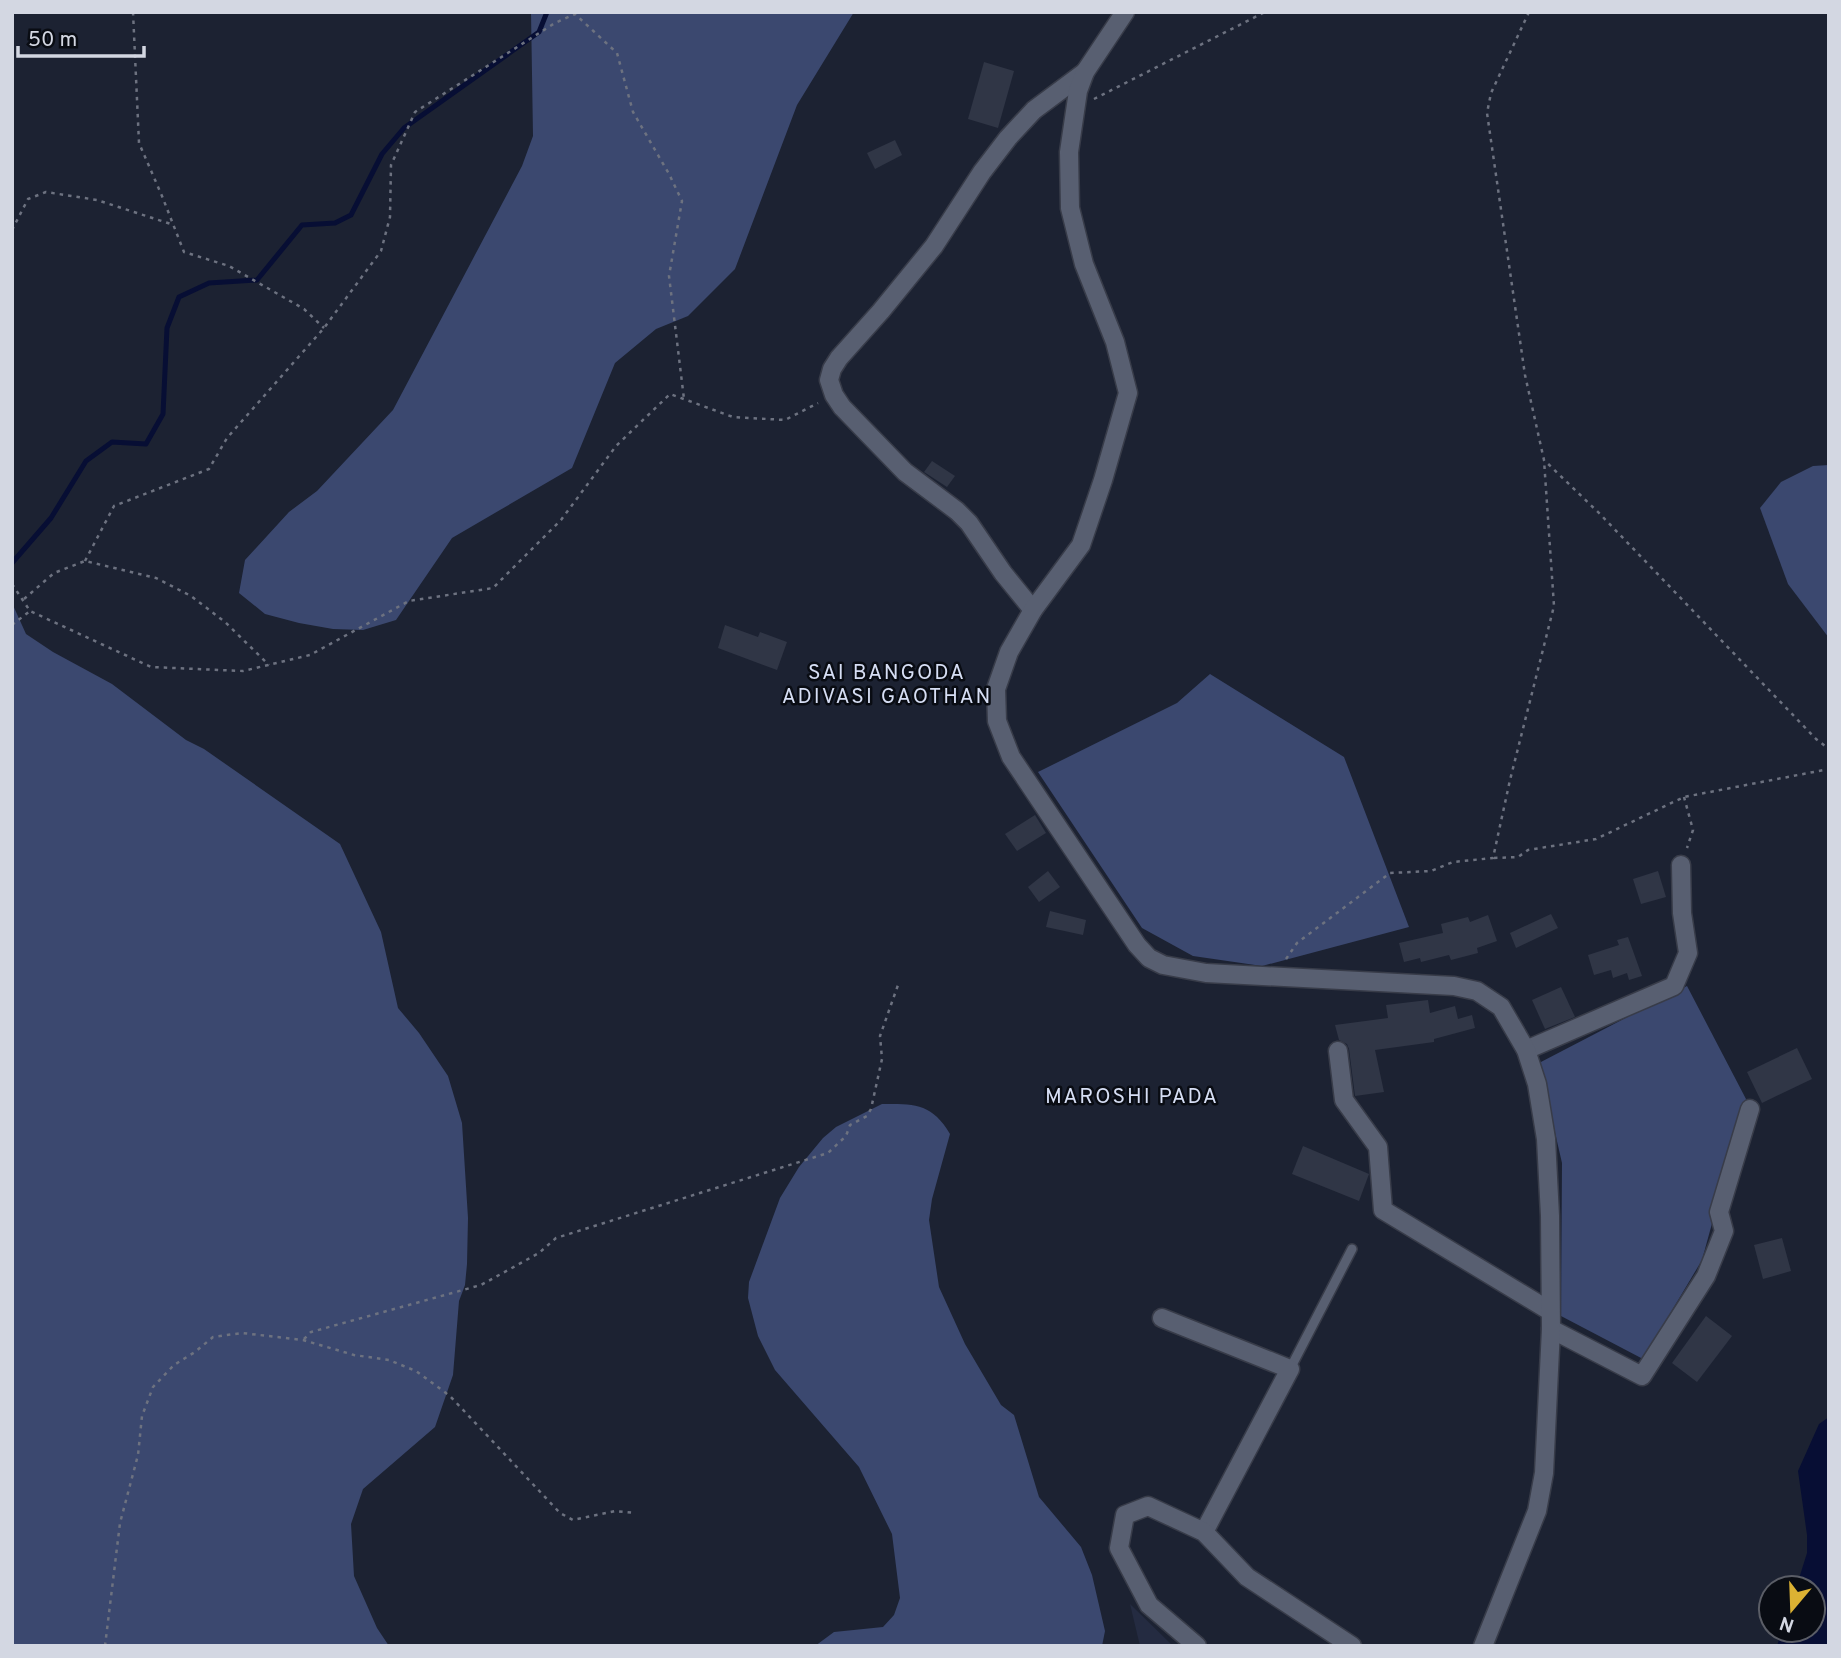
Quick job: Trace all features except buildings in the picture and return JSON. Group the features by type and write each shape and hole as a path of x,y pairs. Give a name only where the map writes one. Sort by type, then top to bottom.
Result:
{"street":[{"path":"1125,12 1085,72 1078,91 1069,152 1070,208 1084,264 1115,342 1128,393 1081,545 1033,610 1009,652 996,689 997,721 1011,757 1137,945 1149,958 1163,965 1206,973 1454,986 1477,990 1501,1007 1526,1050 1537,1084 1546,1139 1550,1216 1550,1320 1544,1473 1537,1511 1483,1646"},
{"path":"1033,610 963,517 942,498 905,472 842,407 829,380 839,358 934,246 982,172 1008,138 1034,110 1085,72"},
{"path":"1526,1050 1674,986 1689,953 1682,913 1681,865"},
{"path":"1338,1051 1344,1100 1378,1147 1383,1210 1550,1320 1642,1376 1706,1276 1724,1231 1719,1212 1750,1109"},
{"path":"1162,1318 1290,1369 1203,1532"},
{"path":"1197,1646 1149,1605 1119,1548 1125,1515 1148,1506 1203,1532 1247,1577 1352,1646"}],"lane":[{"path":"1290,1369 1352,1249"}],"path":[{"path":"133,12 139,144 184,252 229,266 304,309 324,328"},
{"path":"1075,109 1265,12"},
{"path":"1493,858 1554,606 1544,460 1525,375 1488,113 1491,93 1529,12"},
{"path":"85,561 114,506 209,469 228,438 324,328 381,251 390,217 391,165 415,111 574,13 617,53 633,112 682,201 669,276 684,399"},
{"path":"12,230 28,199 46,192 97,200 174,225"},
{"path":"12,584 30,611 151,667 243,671 310,655 409,601 493,588 561,520 616,446 670,394 733,417 785,420 834,395"},
{"path":"1544,460 1600,514 1816,739 1829,749"},
{"path":"24,599 54,573 85,561 156,578 191,596 225,622 269,665"},
{"path":"12,625 30,611"},
{"path":"1275,977 1297,943 1390,873 1431,871 1453,862 1517,857 1528,850 1596,839 1684,797 1829,769"},
{"path":"1681,865 1693,830 1684,797"},
{"path":"303,1340 312,1332 481,1285 539,1252 556,1238 828,1153 846,1136 850,1125 867,1116 871,1109 882,1059 880,1036 898,985"},
{"path":"105,1646 120,1523 138,1455 142,1416 153,1387 174,1365 214,1336 254,1333 303,1340 354,1355 389,1360 416,1371 450,1396 560,1513 573,1520 615,1511 635,1513"}],"shaded area":[{"path":"531,12 854,12 797,105 735,269 688,316 656,329 615,363 572,468 452,538 396,620 363,630 333,629 265,614 239,593 245,560 289,512 317,491 393,410 522,166 533,136"},
{"path":"1829,465 1829,638 1788,584 1760,508 1781,482 1813,466"},
{"path":"12,603 26,634 112,684 186,740 204,749 340,844 381,932 398,1008 419,1033 448,1076 462,1123 468,1218 465,1285 459,1301 453,1375 435,1427 363,1489 351,1524 354,1576 377,1628 389,1646 12,1646"},
{"path":"1210,674 1344,757 1409,927 1262,966 1193,956 1142,928 1038,772 1177,703"},
{"path":"1687,986 1746,1099 1702,1260 1643,1359 1561,1316 1562,1163 1539,1063"},
{"path":"882,1104 921,1107 936,1116 950,1134 929,1220 939,1287 965,1344 1001,1405 1014,1415 1039,1497 1081,1547 1092,1575 1105,1631 1102,1646 815,1646 834,1632 883,1627 894,1615 900,1598 892,1534 859,1467 775,1370 758,1336 748,1298 749,1282 780,1198 799,1167 836,1127"},
{"path":"1829,1417 1829,1646 1777,1646 1827,1644 1827,1574 1800,1574 1807,1553 1807,1535 1798,1471 1819,1424"},
{"path":"1130,1604 1173,1646 1140,1646"}],"waterway":[{"path":"12,563 51,518 86,461 112,442 146,444 163,414 167,328 179,297 209,283 257,280 302,225 335,223 351,215 382,154 404,128 539,32 547,12"}],"district":[{"name":"SAI BANGODA ADIVASI GAOTHAN","path":"887,684"},
{"name":"MAROSHI PADA","path":"1132,1096"}]}
